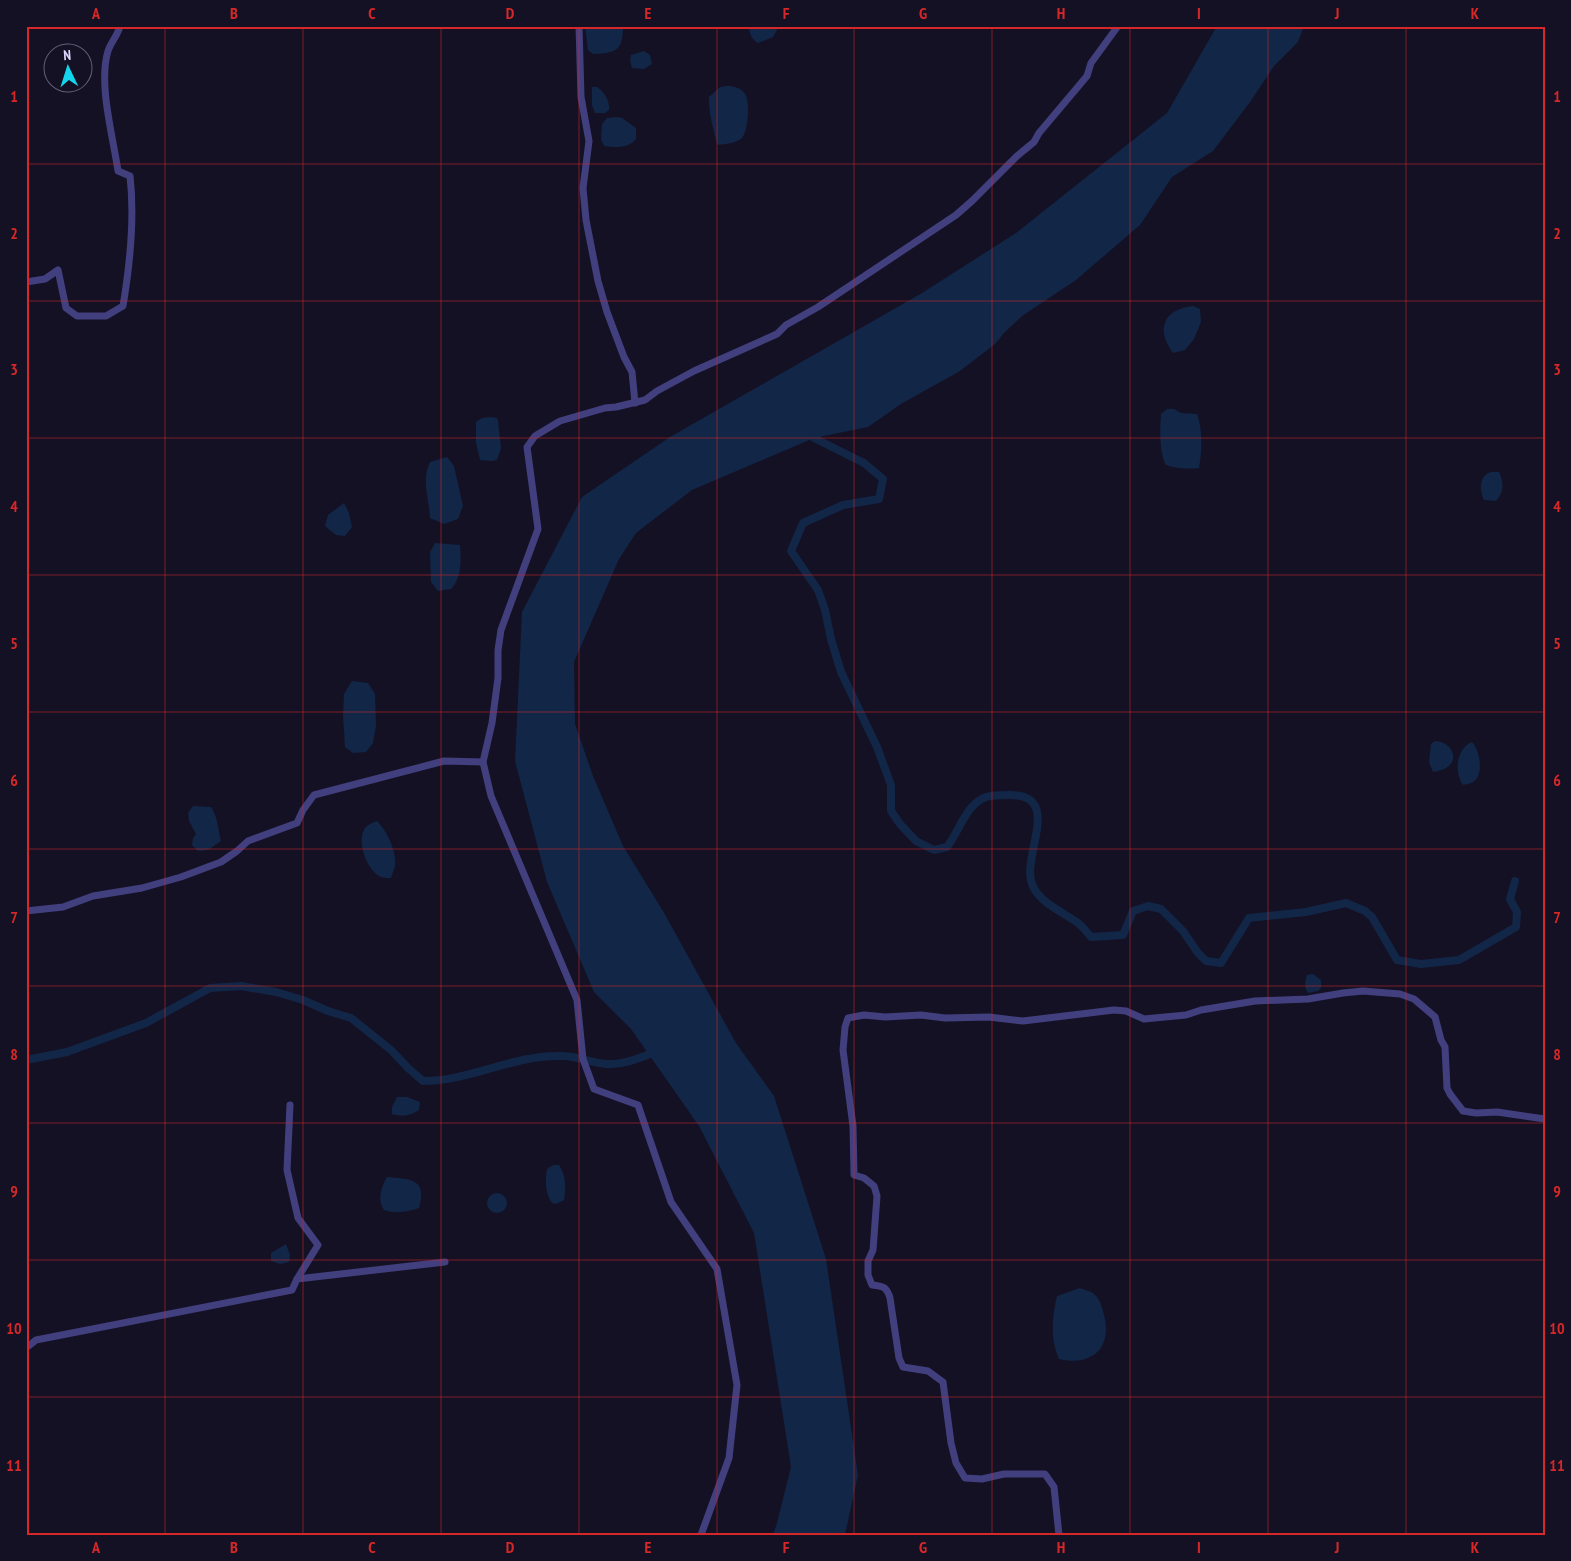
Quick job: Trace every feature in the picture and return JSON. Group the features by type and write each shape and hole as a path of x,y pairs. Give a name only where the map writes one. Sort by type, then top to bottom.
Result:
{"street":[{"path":"26,282 45,279 58,270 66,308 77,316 106,316 123,306 128,280 132,235 132,196 130,176 118,171 105,91 104,71 108,49 118,34 120,26"},
{"path":"579,26 581,97 589,141 583,188 586,220 598,281 607,312 624,357 632,372 635,402"},
{"path":"701,1535 729,1458 737,1385 716,1269 671,1202 638,1105 594,1089 582,1059 577,1000 491,796 483,762 492,723 498,678 498,650 501,630 538,529 527,447 535,436 560,421 605,408 645,400 699,368 777,334 786,325 818,307 936,229 965,208 1008,164 1034,142 1039,133 1086,76 1091,63 1118,26"},
{"path":"26,911 63,907 94,896 142,888 181,877 221,862 237,852 248,841 297,823 303,810 314,795 444,760 483,762"},
{"path":"1059,1535 1054,1487 1045,1474 1004,1474 982,1479 965,1478 956,1463 943,1382 928,1371 904,1367 899,1358 890,1298 883,1286 872,1285 868,1275 868,1261 873,1250 878,1196 874,1186 864,1178 854,1175 853,1126 844,1050 845,1027 848,1018 864,1015 885,1017 921,1014 945,1018 989,1017 1024,1021 1114,1010 1126,1011 1144,1019 1186,1015 1200,1010 1255,1001 1308,999 1363,991 1400,994 1414,999 1435,1017 1441,1040 1445,1047 1447,1088 1463,1111 1476,1113 1497,1112 1545,1118"},
{"path":"26,1348 36,1340 292,1290 318,1245 298,1218 287,1170 290,1104"},
{"path":"297,1279 446,1262"}],"water":[{"path":"585,26 623,26 620,46 607,53 593,54 588,50"},
{"path":"749,26 779,26 773,37 758,43 751,36"},
{"path":"1217,26 1304,26 1298,42 1274,66 1213,151 1172,177 1140,225 1076,280 1022,316 995,344 960,371 901,404 868,427 814,438 692,490 636,533 619,559 574,662 575,724 593,776 623,846 663,911 736,1043 774,1096 826,1259 858,1475 845,1535 773,1535 791,1467 754,1233 699,1126 631,1029 594,992 547,882 515,761 522,612 582,497 670,437 922,293 1016,233 1167,113"},
{"path":"644,51 650,55 652,64 644,69 632,68 631,55"},
{"path":"592,87 597,87 602,91 609,103 609,110 605,113 595,113 592,105"},
{"path":"720,87 738,88 745,93 748,105 748,119 741,139 718,145 709,108 709,97"},
{"path":"607,118 622,118 636,128 636,139 630,144 621,147 604,146 601,139 602,124"},
{"path":"1193,306 1200,309 1201,322 1194,339 1185,350 1173,353 1164,336 1165,322 1175,311"},
{"path":"1167,409 1174,409 1181,413 1197,414 1201,441 1199,468 1176,468 1165,464 1160,427 1161,414"},
{"path":"482,418 497,418 498,421 501,448 497,460 480,460 476,443 476,422"},
{"path":"447,457 454,466 463,506 458,519 444,524 430,518 426,476 430,462"},
{"path":"1491,472 1499,472 1502,479 1502,491 1496,501 1484,500 1481,492 1484,476"},
{"path":"344,503 349,513 352,527 345,536 336,535 325,526 328,515"},
{"path":"435,543 460,545 459,574 451,589 438,591 431,582 430,552"},
{"path":"352,681 368,683 375,694 376,726 373,743 366,752 353,753 345,747 344,694"},
{"path":"1435,741 1442,742 1451,750 1453,761 1443,770 1433,772 1429,762 1431,744"},
{"path":"1472,742 1477,749 1480,770 1474,781 1463,785 1458,774 1458,761 1463,750"},
{"path":"193,806 211,807 215,815 221,841 208,850 198,851 192,845 196,834 189,821 188,813"},
{"path":"377,821 388,836 393,848 395,866 391,878 382,877 375,873 364,855 362,835 368,825"},
{"path":"1313,974 1321,980 1321,988 1318,991 1308,993 1305,987 1306,978 1307,975"},
{"path":"397,1097 407,1097 420,1102 419,1110 413,1114 392,1114 392,1107"},
{"path":"553,1165 559,1165 565,1182 564,1200 556,1204 552,1203 546,1187 547,1169"},
{"path":"387,1177 403,1178 415,1182 421,1191 419,1208 402,1212 384,1210 381,1194"},
{"path":"497,1193 504,1196 507,1203 504,1210 497,1213 490,1210 487,1203 490,1196"},
{"path":"286,1244 290,1255 289,1262 280,1264 271,1261 271,1253"},
{"path":"1080,1288 1093,1293 1099,1301 1106,1327 1105,1337 1102,1346 1090,1357 1070,1361 1059,1359 1053,1336 1057,1296"}],"waterway":[{"path":"814,438 864,463 883,479 879,499 843,505 803,523 791,551 818,590 841,672 877,747 891,785 891,811 916,841 934,850 947,847 968,812 979,801 986,797 998,795 1025,797 1034,805 1038,815 1030,872 1032,884 1040,897 1078,923 1091,937 1123,935 1133,911 1148,906 1161,909 1183,931 1206,961 1221,963 1249,918 1306,912 1346,903 1365,911 1372,917 1397,960 1421,964 1459,960 1516,927 1517,912 1510,899 1515,881"},
{"path":"26,1060 67,1052 146,1023 210,988 241,986 276,992 351,1018 391,1050 423,1081 458,1077 545,1056 569,1056 600,1063 617,1064 653,1053"}]}
